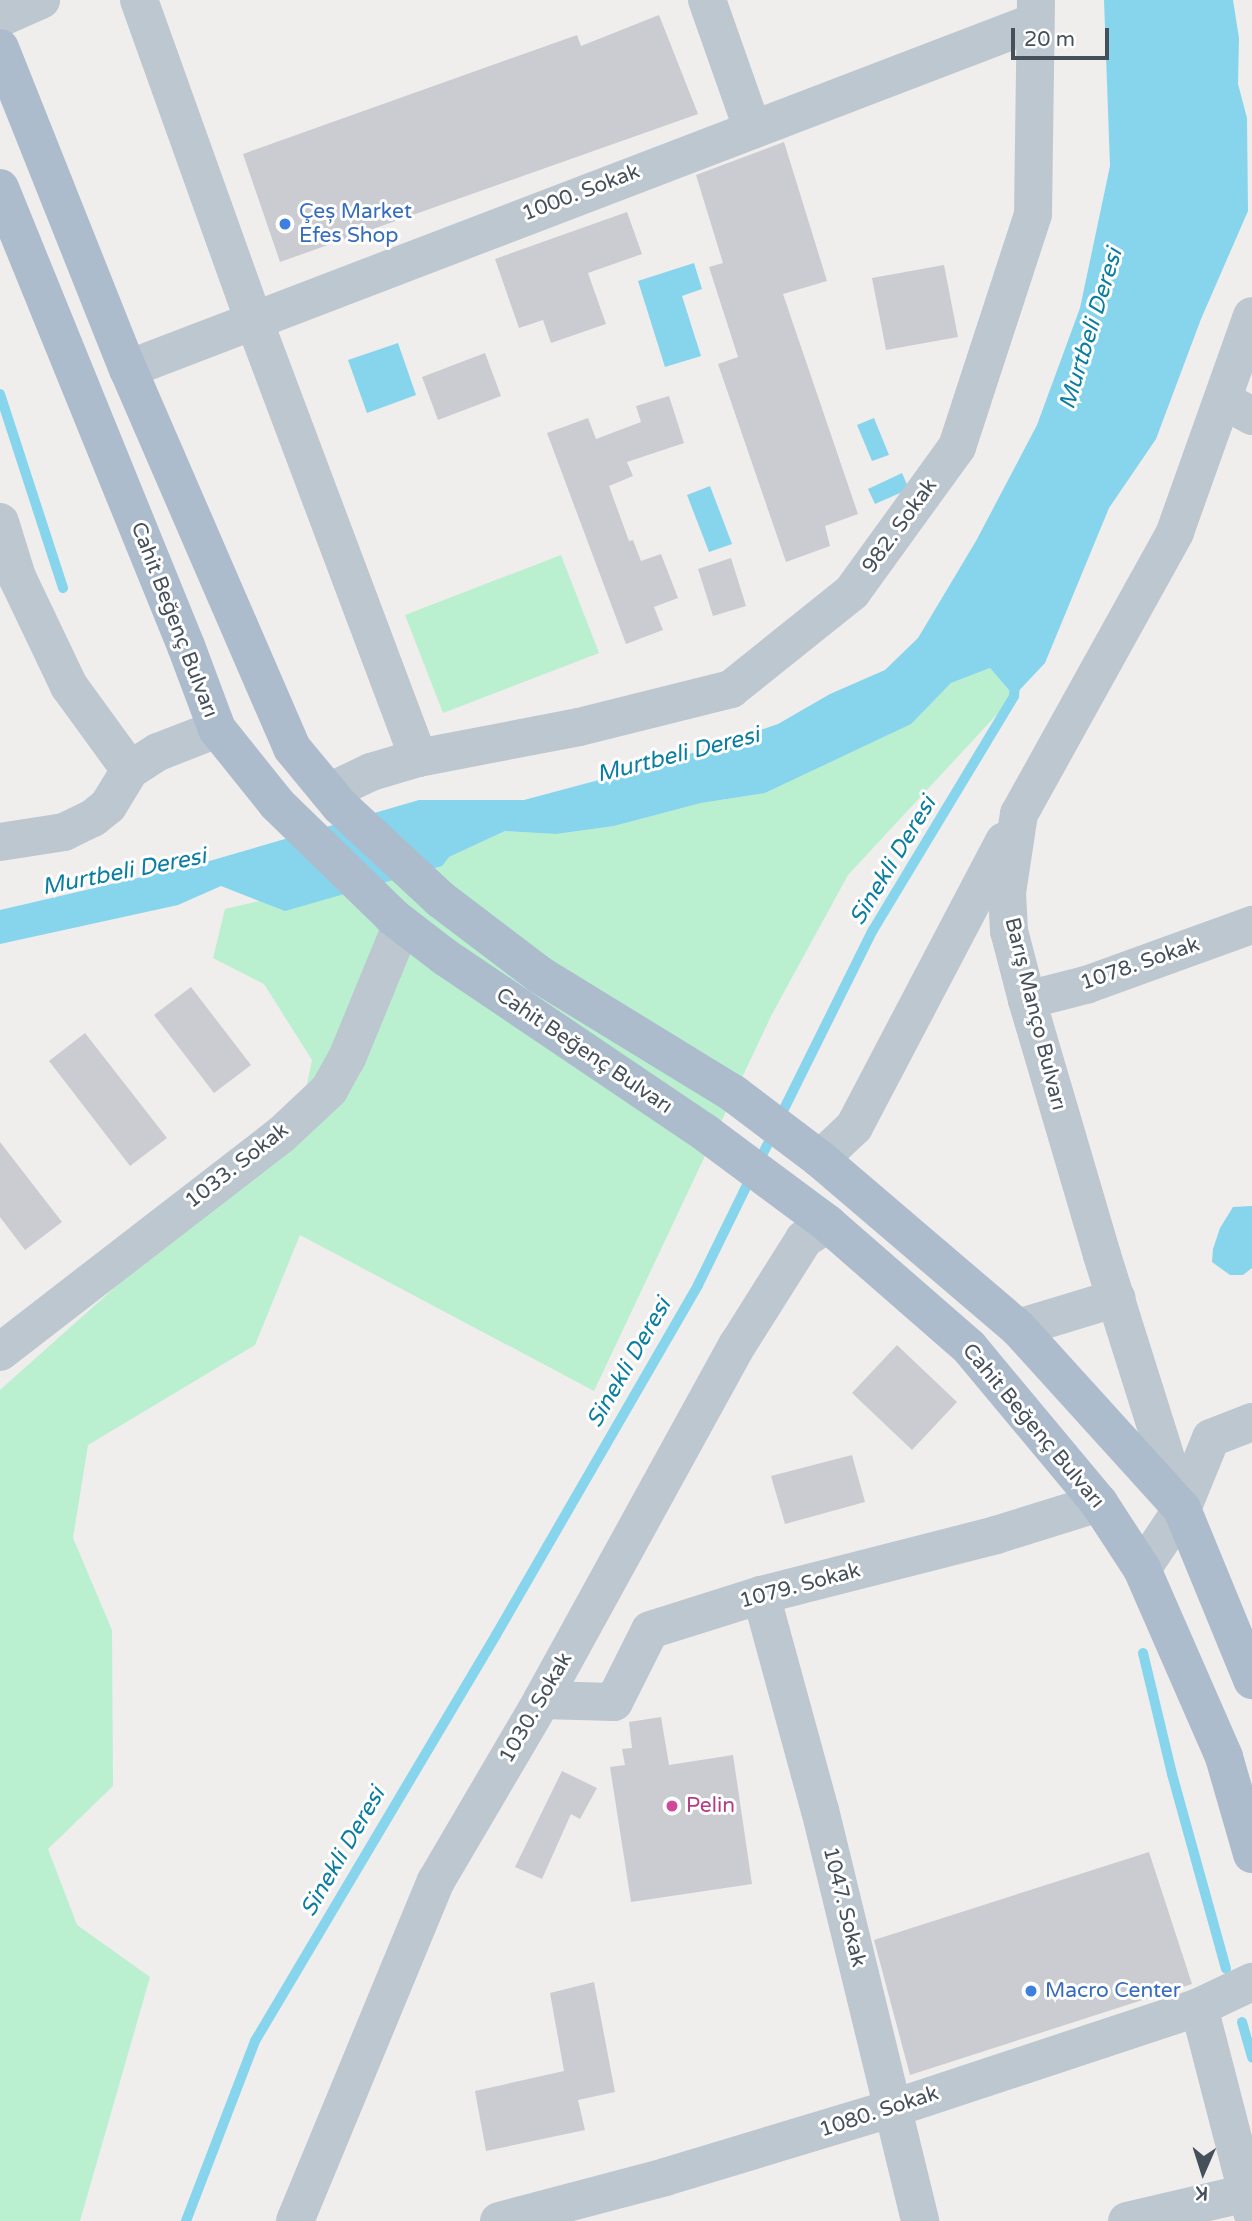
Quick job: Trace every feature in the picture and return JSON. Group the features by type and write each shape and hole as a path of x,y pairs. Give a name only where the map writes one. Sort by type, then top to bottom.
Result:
{"main road":[{"name":"Cahit Beğenç Bulvarı","path":"0,48 128,369 292,748 335,799 440,899 540,975 734,1094 812,1153 1018,1328 1182,1509 1252,1680"},
{"name":"Cahit Beğenç Bulvarı","path":"0,188 166,595 217,729 277,804 398,920 445,957 707,1134 828,1224 969,1347 1099,1503 1142,1569 1224,1757 1252,1854"}],"street":[{"path":"0,18 41,0"},
{"path":"139,0 253,318 418,758"},
{"path":"707,0 752,128"},
{"name":"1000. Sokak","path":"128,369 253,318 752,128 1035,11"},
{"name":"982. Sokak","path":"335,799 371,772 418,758 579,727 731,690 852,592 957,447 1033,214 1035,11"},
{"name":"Barış Manço Bulvarı","path":"1182,1509 1117,1298 1101,1255 1027,1000 1009,931 1007,893 1018,814 1175,532 1237,408 1252,316"},
{"path":"0,522 8,580 69,686 130,771"},
{"path":"0,842 64,832 93,818 108,806 130,771 158,752 217,729"},
{"path":"812,1153 854,1127 1018,814"},
{"name":"1033. Sokak","path":"0,1352 281,1135 329,1090 348,1058 398,920"},
{"name":"1078. Sokak","path":"1027,1000 1086,985 1252,925"},
{"name":"1030. Sokak","path":"295,2221 436,1881 541,1700 738,1345 804,1239 828,1224"},
{"path":"1018,1328 1117,1298"},
{"path":"1142,1569 1182,1509 1211,1438 1252,1422"},
{"name":"1079. Sokak","path":"541,1700 614,1702 650,1630 761,1595 996,1535 1099,1503"},
{"name":"1047. Sokak","path":"761,1595 820,1810 920,2221"},
{"name":"1080. Sokak","path":"499,2221 666,2178 894,2108 1199,2007 1252,1982"},
{"path":"1128,2221 1249,2202 1199,2007"}],"green space":[{"path":"561,555 599,653 443,713 405,615"},
{"path":"990,668 1014,696 848,875 772,1014 594,1391 300,1235 255,1345 88,1445 73,1538 112,1630 113,1786 48,1849 77,1925 150,1977 80,2221 0,2221 0,1390 299,1123 312,1060 264,984 213,958 225,909 449,857 505,831 556,834 614,826 701,803 765,793 910,724 951,683"}],"water":[{"name":"Murtbeli Deresi","path":"1104,0 1233,0 1239,38 1238,84 1247,118 1248,211 1201,319 1156,439 1109,508 1045,663 1014,696 990,668 951,683 911,724 765,793 701,803 614,826 556,834 505,831 449,857 442,866 285,911 221,886 178,905 0,944 0,910 206,862 419,800 524,800 666,762 778,724 830,694 885,670 918,638 976,541 1037,425 1080,308 1110,166"},
{"path":"694,263 702,289 682,296 701,356 665,367 638,281"},
{"path":"398,343 416,395 367,413 348,360"},
{"path":"874,418 889,455 872,461 857,425"},
{"path":"902,473 909,489 875,504 868,489"},
{"path":"710,486 732,544 709,552 687,495"},
{"path":"1252,1206 1252,1268 1243,1275 1230,1275 1212,1262 1213,1249 1220,1228 1233,1207"}],"building":[{"path":"659,15 698,114 280,262 243,154 577,35 581,46"},
{"path":"784,142 827,281 783,294 858,514 825,526 830,546 786,562 718,364 738,357 709,267 723,263 696,175"},
{"path":"627,212 642,254 588,273 606,324 551,343 543,320 519,328 495,259"},
{"path":"944,265 958,337 886,350 872,278"},
{"path":"485,353 501,396 438,420 422,377"},
{"path":"669,396 684,443 627,462 633,476 609,486 629,541 633,540 641,561 661,554 678,598 654,607 663,630 626,644 547,433 588,418 596,439 641,422 636,406"},
{"path":"731,558 746,606 713,616 698,569"},
{"path":"191,987 251,1065 214,1093 154,1015"},
{"path":"85,1033 167,1138 130,1166 49,1061"},
{"path":"0,1142 62,1222 25,1250 0,1217"},
{"path":"897,1345 957,1402 912,1450 852,1393"},
{"path":"852,1455 865,1502 785,1524 771,1476"},
{"path":"661,1717 669,1765 733,1755 752,1884 631,1902 610,1767 625,1765 622,1749 632,1748 629,1722"},
{"path":"562,1771 597,1788 580,1819 571,1814 542,1879 515,1867"},
{"path":"1149,1852 1192,1984 910,2075 874,1940"},
{"path":"594,1982 615,2092 578,2100 585,2130 486,2151 475,2091 564,2071 550,1993"}],"waterway":[{"path":"0,394 63,588"},
{"name":"Sinekli Deresi","path":"779,1119 873,930 1014,696 1015,684"},
{"name":"Sinekli Deresi","path":"758,1163 773,1133"},
{"name":"Sinekli Deresi","path":"186,2221 255,2041 496,1635 698,1285 751,1177"},
{"path":"1143,1653 1172,1774 1226,1969"},
{"path":"1242,2022 1252,2058"}],"place":[{"name":"Çeș Market Efes Shop","path":"285,224"},
{"name":"Pelin","path":"672,1806"},
{"name":"Macro Center","path":"1031,1991"}]}
